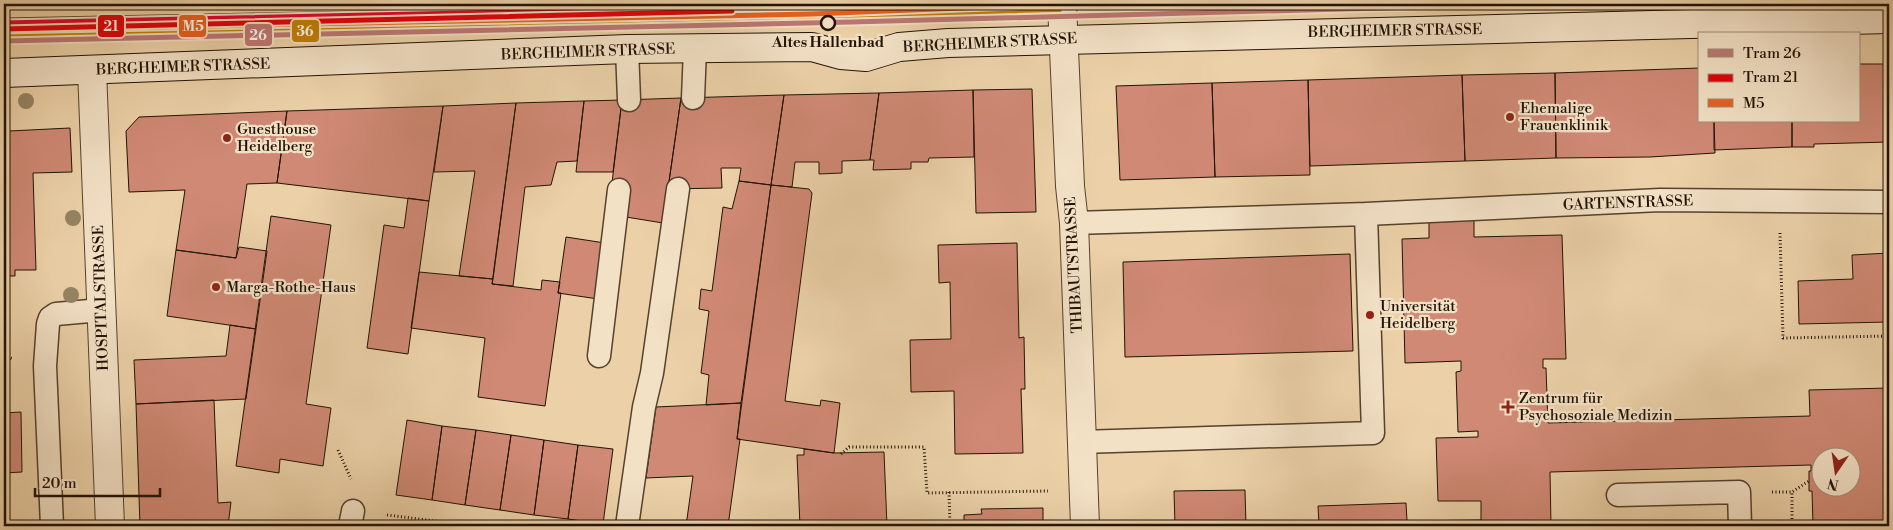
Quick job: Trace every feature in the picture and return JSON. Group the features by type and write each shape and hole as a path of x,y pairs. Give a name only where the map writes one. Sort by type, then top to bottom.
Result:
{"street":[{"name":"THIBAUTSTRASSE","path":"1061,4 1070,186 1074,223 1085,526"},
{"name":"BERGHEIMER STRASSE","path":"4,74 627,50 812,47 841,56 866,57 899,47 948,43 1889,19"},
{"name":"HOSPITALSTRASSE","path":"92,70 110,526"}],"lane":[{"path":"4,30 812,14 1061,4"},
{"path":"627,50 629,100"},
{"path":"693,98 695,50"},
{"path":"627,526 644,407 652,374 678,189"},
{"path":"599,356 619,190"},
{"name":"GARTENSTRASSE","path":"1074,223 1366,214 1660,200 1889,202"},
{"path":"1081,442 1373,433 1366,214"},
{"path":"52,526 45,366 48,324 50,318 56,314 101,310"},
{"path":"1618,495 1739,492 1740,526"}],"path":[{"path":"1779,201 1782,338 1889,336"},
{"path":"841,454 849,447 924,447 927,493 1083,490"},
{"path":"338,450 352,483"},
{"path":"1792,526 1792,492 1809,481"},
{"path":"949,492 950,526"},
{"path":"352,518 475,526"}],"building":[{"path":"1860,64 1889,64 1889,142 1814,144 1814,147 1792,147 1792,122 1860,122"},
{"path":"1698,68 1698,122 1714,122 1715,153 1650,157 1556,158 1555,73"},
{"name":"Ehemalige Frauenklinik","path":"1555,73 1556,158 1465,161 1462,75"},
{"path":"1462,75 1465,161 1310,166 1308,80"},
{"path":"1308,80 1310,175 1215,177 1212,83"},
{"path":"1212,83 1215,177 1120,180 1116,86"},
{"path":"1032,89 1036,212 976,213 973,90"},
{"path":"973,90 974,157 929,158 928,162 911,162 911,169 873,170 874,160 870,160 879,93"},
{"path":"879,93 870,160 842,161 842,173 819,174 819,162 795,162 792,187 771,185 784,95"},
{"path":"784,95 771,185 739,181 741,168 721,168 722,188 668,189 681,98"},
{"path":"681,98 663,223 626,217 611,191 622,100"},
{"path":"622,100 613,172 576,172 584,101"},
{"path":"584,101 577,161 557,162 551,185 525,187 513,286 492,284 516,103"},
{"path":"516,103 493,279 459,276 475,171 434,172 443,106"},
{"path":"443,106 429,201 277,183 287,111"},
{"path":"287,111 277,183 247,184 236,258 176,250 185,190 129,192 126,131 139,117"},
{"path":"1714,122 1792,122 1792,147 1714,150"},
{"path":"4,126 9,126 9,131 70,128 72,172 33,173 36,270 15,270 15,276 4,276"},
{"path":"739,181 771,185 741,403 706,405 709,375 701,373 709,311 699,309 701,289 712,291 723,207 732,209"},
{"path":"771,185 809,189 812,193 785,401 820,406 821,400 840,403 834,453 737,439"},
{"path":"408,198 429,201 408,354 367,348 384,225 404,228"},
{"path":"271,216 331,225 306,404 331,408 323,466 280,459 279,473 236,466"},
{"name":"Zentrum für Psychosoziale Medizin","path":"1474,218 1474,237 1562,235 1566,359 1543,359 1543,368 1546,368 1548,423 1810,416 1809,390 1889,388 1889,526 1813,526 1812,498 1860,498 1860,448 1810,448 1810,465 1550,472 1551,526 1246,526 1319,524 1318,506 1406,503 1407,521 1481,520 1481,501 1438,501 1436,438 1478,437 1478,431 1458,432 1456,372 1461,371 1461,361 1405,363 1402,239 1429,238 1429,219"},
{"path":"566,237 605,243 598,299 558,293"},
{"path":"1017,243 1019,338 1024,337 1025,389 1021,389 1023,453 955,454 954,391 911,392 910,340 951,339 950,282 939,283 938,245"},
{"name":"Marga-Rothe-Haus","path":"239,247 267,251 256,329 167,316 176,250 236,258"},
{"path":"1889,253 1889,322 1799,324 1798,281 1853,279 1852,255"},
{"path":"1350,254 1353,351 1125,357 1123,262"},
{"path":"419,272 493,279 492,284 541,290 542,280 560,282 558,293 561,293 545,406 478,397 485,338 411,328"},
{"path":"230,325 256,329 246,399 136,404 134,360 226,356"},
{"path":"214,400 218,503 231,502 228,526 140,526 136,404"},
{"path":"741,403 737,439 740,439 728,526 686,526 693,476 646,478 656,407"},
{"path":"21,412 22,472 4,473 4,413"},
{"path":"407,420 442,426 432,500 396,495"},
{"path":"442,426 476,430 465,505 432,500"},
{"path":"476,430 511,435 500,510 465,505"},
{"path":"511,435 544,440 534,515 500,510"},
{"path":"544,440 578,445 568,519 534,515"},
{"path":"578,445 613,449 603,524 568,519"},
{"path":"804,449 834,453 884,452 887,526 800,526 797,455 804,455"},
{"name":"Zentrum für Psychosoziale Medizin","path":"1810,471 1810,491 1809,491"},
{"path":"1245,490 1246,526 1175,526 1174,491"},
{"path":"1043,508 1043,526 964,526 964,515 982,514 981,509"}],"tram line":[{"name":"26","path":"4,41 851,22 1530,4"},
{"name":"21","path":"4,29 732,11"}],"transit line":[{"path":"4,23 880,4"},
{"name":"M5","path":"4,30 812,14 1059,4"},
{"name":"36","path":"4,37 812,21 1059,11"}],"place":[{"name":"Altes Hallenbad","path":"828,23"},
{"name":"Ehemalige Frauenklinik","path":"1510,117"},
{"name":"Guesthouse Heidelberg","path":"227,138"},
{"name":"Marga-Rothe-Haus","path":"216,287"},
{"name":"Universität Heidelberg","path":"1370,315"},
{"name":"Zentrum für Psychosoziale Medizin","path":"1508,407"}]}
